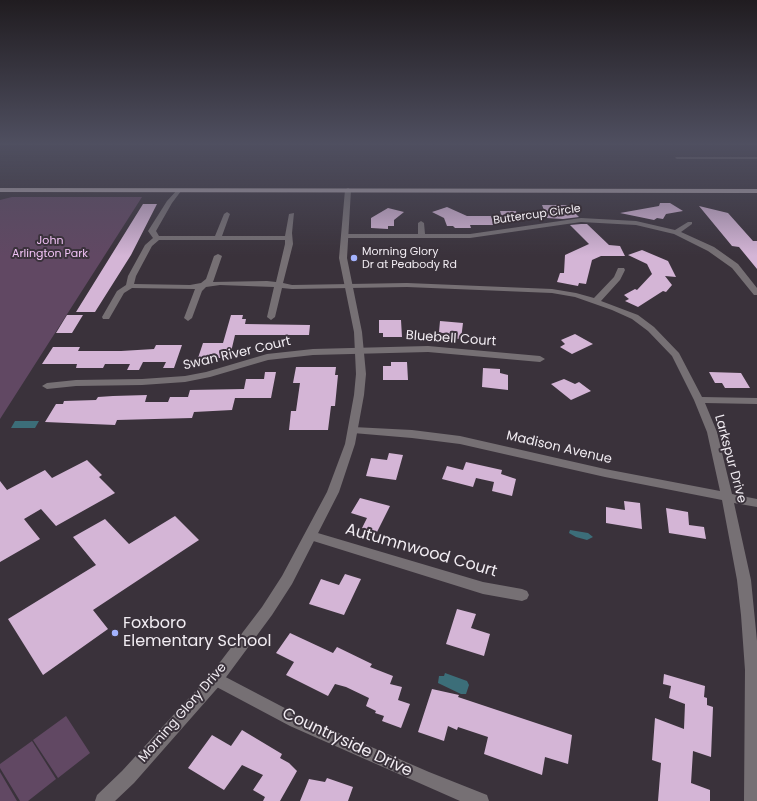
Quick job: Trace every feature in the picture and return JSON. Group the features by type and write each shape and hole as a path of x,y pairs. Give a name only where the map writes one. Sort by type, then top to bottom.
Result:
{"main road":[{"path":"0,190 757,191"}],"street":[{"name":"Morning Glory Drive","path":"103,801 138,766 216,679 267,611 287,580 333,492 348,452 359,395 360,350 343,258 348,190"},
{"path":"157,238 152,231 169,202 178,191"},
{"path":"217,239 226,214"},
{"path":"271,317 289,244 287,238 292,214"},
{"name":"Buttercup Circle","path":"345,236 487,234 569,221 592,220 636,223 676,232 701,243 722,255 739,270 757,293"},
{"path":"421,223 422,236"},
{"path":"676,232 690,223"},
{"path":"106,317 121,290 130,286 132,276 149,245 157,238 287,238"},
{"path":"188,318 198,290 210,280 218,256"},
{"path":"596,301 617,278 621,270"},
{"name":"Larkspur Drive","path":"130,286 190,287 220,283 280,284 292,288 407,285 552,291 596,301 635,317 651,329 676,355 699,400 712,432 727,497 744,580 754,671 752,801"},
{"name":"Bluebell Court","path":"360,350 428,349 540,360"},
{"name":"Swan River Court","path":"47,386 76,383 142,382 185,379 281,355 360,350"},
{"path":"699,400 757,401"},
{"name":"Madison Avenue","path":"353,430 412,434 460,440 605,474 757,503"},
{"name":"Autumnwood Court","path":"311,536 483,588 522,595"},
{"name":"Countryside Drive","path":"216,679 295,721 426,780 477,800"}],"green space":[{"name":"John Arlington Park","path":"12,197 142,197 0,419 0,200"},
{"path":"66,716 90,753 58,778 33,740"},
{"path":"32,741 56,779 28,801 20,801 0,768 0,764"},
{"path":"0,772 17,801 0,801"}],"water":[{"path":"15,421 39,421 35,428 11,428"},
{"path":"570,530 588,533 593,537 587,540 576,537 569,533"},
{"path":"445,673 467,681 469,685 466,694 461,694 438,683 439,676 444,676"}],"building":[{"path":"660,203 670,203 683,211 666,214 663,219 657,218 654,220 620,213 659,206"},
{"path":"143,204 157,204 131,255 95,312 76,312"},
{"path":"542,205 567,205 579,217 563,219 547,218"},
{"path":"699,206 728,213 753,241 757,241 757,269 739,247 732,246"},
{"path":"447,207 467,216 491,216 494,225 470,225 471,228 455,228 453,226 447,226 444,218 432,212"},
{"path":"388,208 404,212 394,220 394,226 388,226 388,229 371,228 371,218"},
{"path":"500,211 516,211 518,221 503,221"},
{"path":"587,224 609,245 620,246 625,256 601,256 592,260 586,284 579,283 578,286 557,282 560,273 564,273 565,255 589,244 570,225"},
{"path":"642,250 668,261 676,277 665,276 672,285 666,292 663,291 638,307 625,301 629,299 624,295 635,289 637,290 652,274 647,264 628,255"},
{"path":"67,315 83,315 72,333 56,333"},
{"path":"231,315 243,315 242,319 246,319 245,324 310,325 309,335 235,335 231,352 224,354 223,358 198,358 203,343 223,343"},
{"path":"379,320 401,320 402,337 383,337 383,333 379,333"},
{"path":"440,321 463,323 461,339 445,338 446,334 439,332"},
{"path":"575,334 593,344 572,354 560,347 565,344 561,340"},
{"path":"156,345 182,345 174,368 163,368 166,362 143,362 139,370 127,370 130,364 105,364 103,368 76,368 77,364 42,364 53,347 80,347 78,351 121,351 154,349"},
{"path":"391,362 407,362 408,380 383,380 383,366 391,366"},
{"path":"296,367 336,367 335,375 338,375 335,406 331,406 328,430 289,430 291,411 296,411 300,383 293,383"},
{"path":"483,368 500,369 500,373 508,375 508,390 482,387"},
{"path":"265,372 276,372 271,398 235,398 232,410 194,412 192,418 117,420 115,425 45,422 56,404 63,404 64,401 96,400 98,397 147,395 145,402 168,402 170,397 188,397 190,390 244,389 246,379 264,379"},
{"path":"709,372 741,373 750,388 725,388 722,383 715,383"},
{"path":"564,379 575,384 579,382 591,391 571,400 551,384"},
{"path":"389,453 403,455 396,480 366,476 371,458 387,460"},
{"path":"87,460 102,475 99,477 115,493 56,526 41,509 24,519 40,539 0,562 0,481 7,490 45,470 52,478"},
{"path":"466,462 502,470 501,474 516,479 512,496 492,491 494,482 476,478 473,487 442,479 447,466 463,470"},
{"path":"360,498 390,506 377,532 362,528 367,518 351,513"},
{"path":"624,501 640,503 642,529 606,523 606,507 625,510"},
{"path":"666,508 688,512 689,525 704,527 706,539 669,533"},
{"path":"175,516 199,540 93,610 108,629 43,675 8,619 96,565 73,537 105,519 129,544"},
{"path":"345,574 361,579 344,615 309,604 321,579 339,585"},
{"path":"457,609 476,614 471,628 490,634 484,656 446,644"},
{"path":"290,633 333,653 337,647 372,664 370,667 393,676 390,684 402,687 398,700 410,704 401,728 382,721 384,716 375,713 376,711 366,706 369,698 346,687 335,684 328,696 286,675 294,662 276,653"},
{"path":"664,674 705,686 704,697 707,698 707,705 713,707 711,757 693,751 691,783 710,790 710,801 658,801 661,763 652,760 655,718 684,729 685,704 669,698 671,686 663,684"},
{"path":"432,689 459,695 458,697 572,735 568,764 545,757 542,775 484,754 488,737 458,727 457,730 448,726 444,741 418,732"},
{"path":"242,730 282,754 280,758 289,763 297,771 280,801 263,801 265,797 253,790 263,775 242,765 224,790 188,768 212,735 231,746"},
{"path":"327,778 353,787 348,801 300,801 309,779 325,782"}],"place":[{"name":"Morning Glory Dr at Peabody Rd","path":"354,258"},
{"name":"Foxboro Elementary School","path":"115,633"}]}
